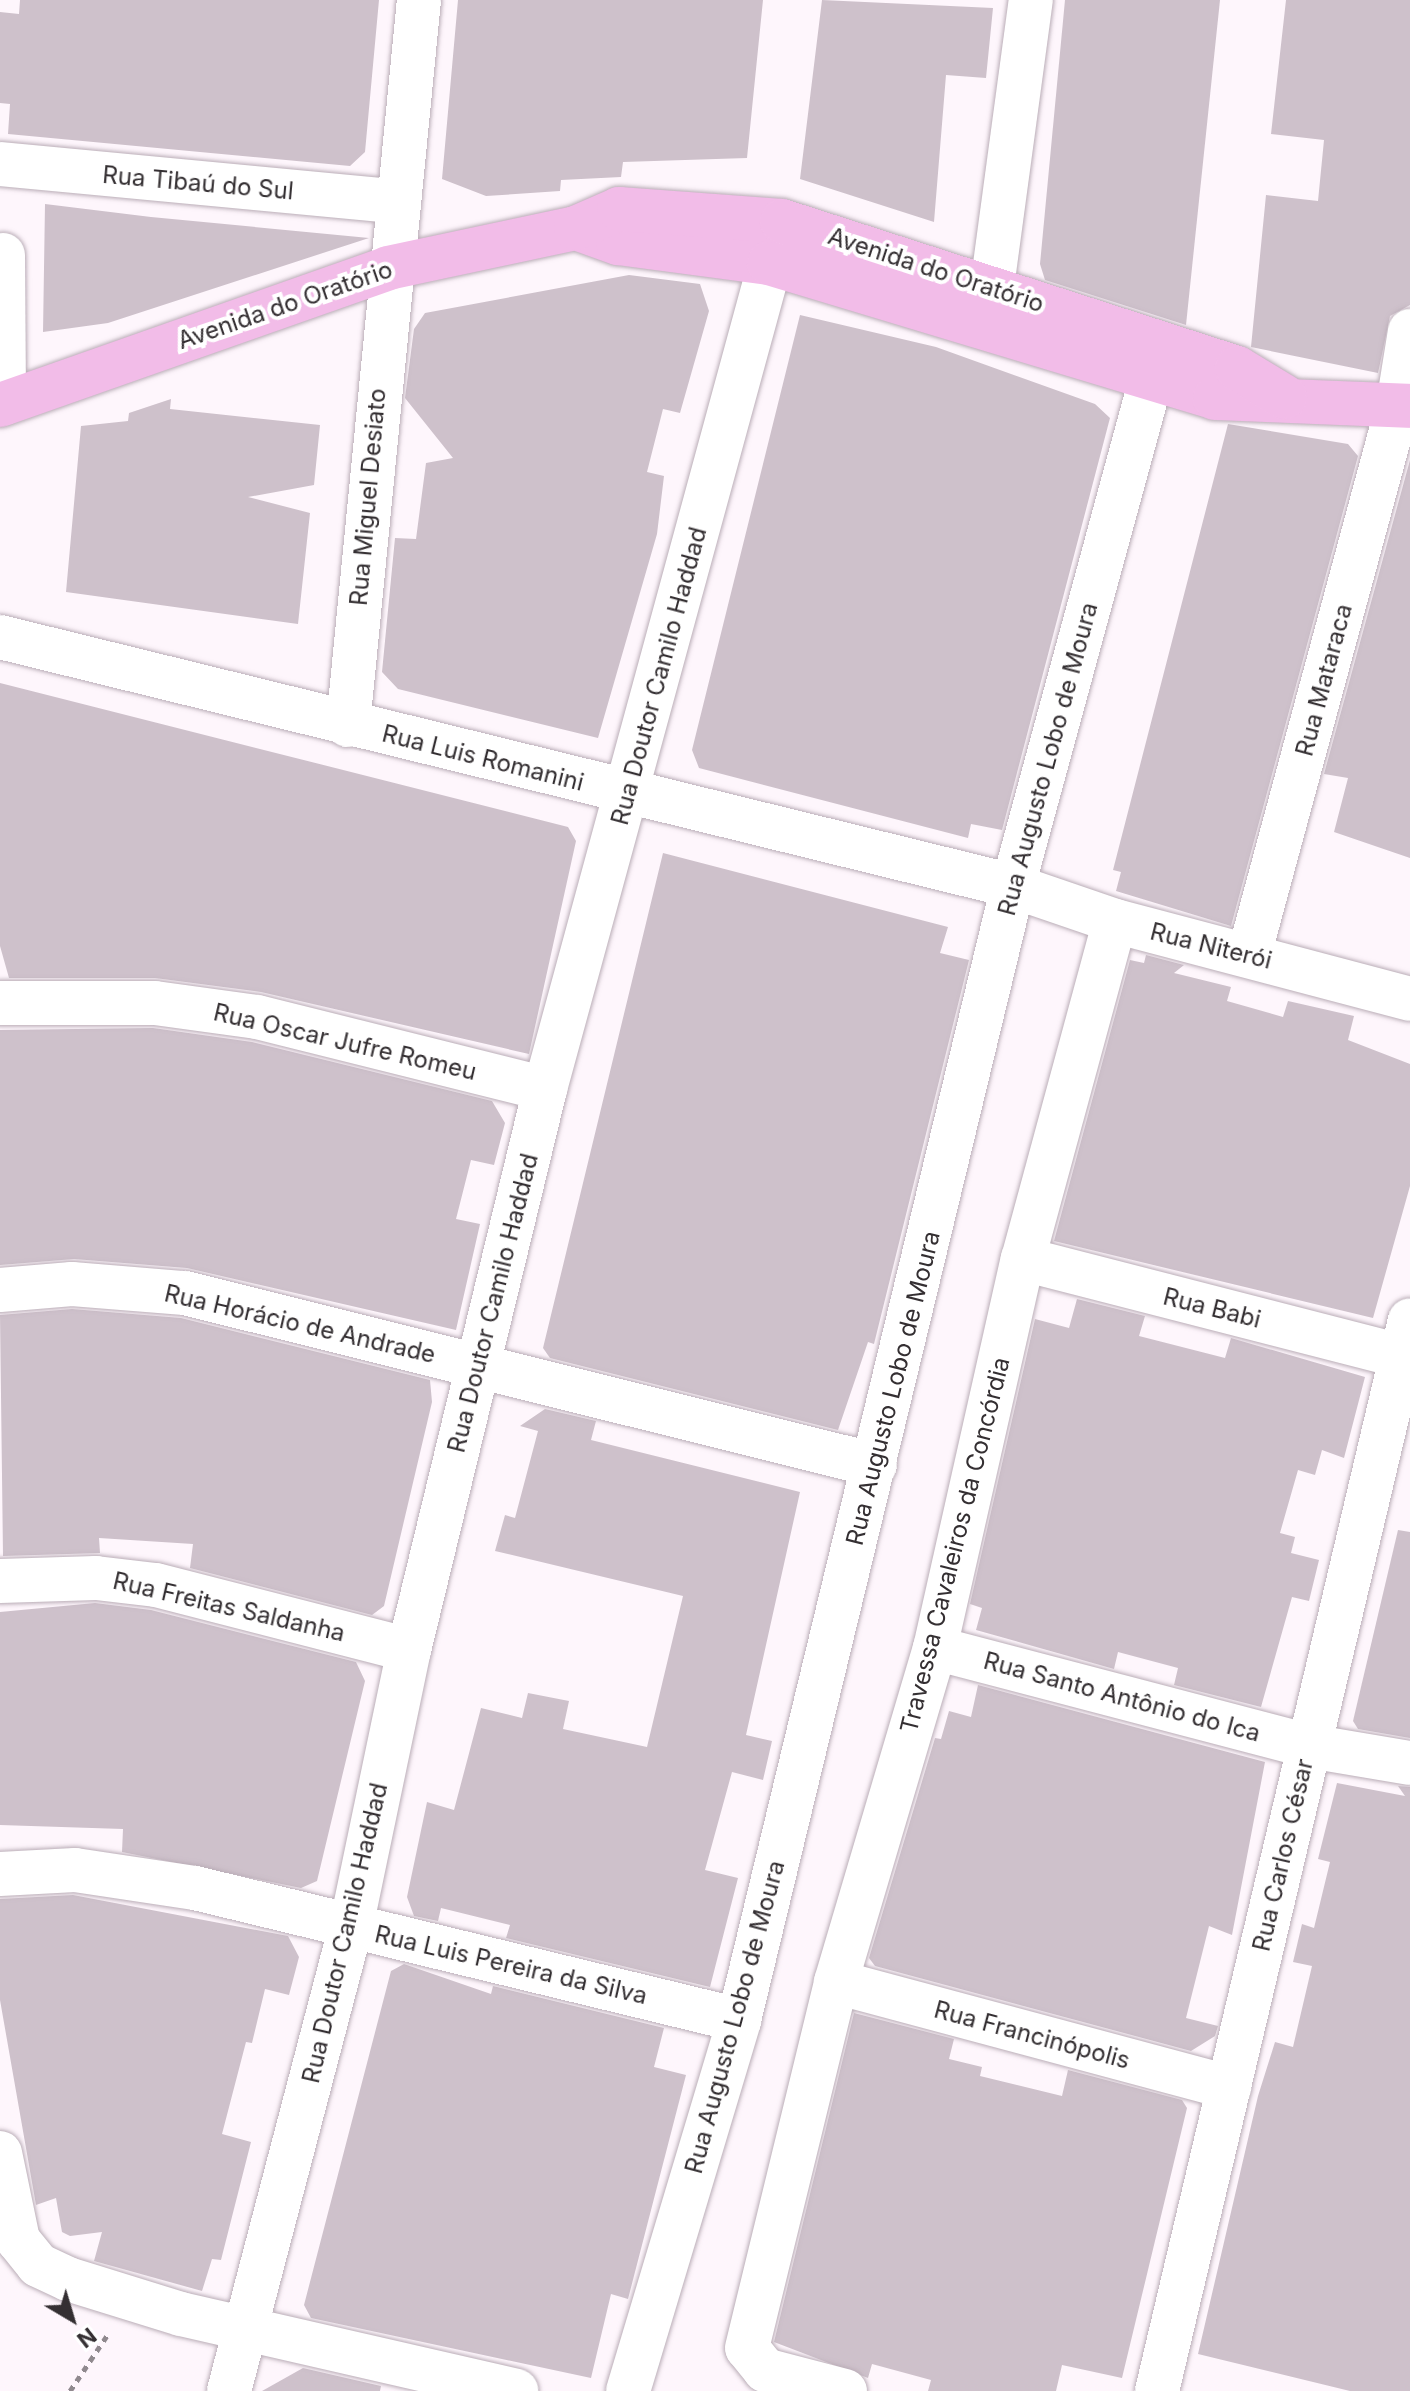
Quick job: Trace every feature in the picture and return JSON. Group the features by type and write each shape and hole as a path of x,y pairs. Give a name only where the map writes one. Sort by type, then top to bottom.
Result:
{"main road":[{"name":"Avenida do Oratório","path":"2,404 388,268 576,228 619,209 782,221 991,310 1150,383 1240,402 1285,397 1404,406"},
{"name":"Avenida do Oratório","path":"576,228 618,243 769,263 991,310 1237,368 1285,397"}],"street":[{"name":"Rua Miguel Desiato","path":"348,725 388,268 419,0"},
{"path":"991,310 1031,0"},
{"name":"Rua Tibaú do Sul","path":"0,164 395,201"},
{"name":"Rua Doutor Camilo Haddad","path":"229,2391 351,1927 409,1650 545,1089 629,794 782,221"},
{"path":"2,404 3,255"},
{"name":"Rua Mataraca","path":"1249,955 1404,406 1410,331"},
{"name":"Rua Augusto Lobo de Moura","path":"628,2391 739,2020 1013,886 1150,383"},
{"name":"Rua Luis Romanini","path":"0,637 1013,886"},
{"name":"Rua Niterói","path":"1013,886 1115,921 1410,999"},
{"name":"Travessa Cavaleiros da Concórdia","path":"845,2391 765,2370 747,2355 836,1982 935,1648 1023,1259 1115,921"},
{"name":"Rua Oscar Jufre Romeu","path":"0,1003 155,1003 257,1017 545,1089"},
{"name":"Rua Babi","path":"1023,1259 1406,1338"},
{"name":"Rua Horácio de Andrade","path":"0,1290 72,1284 185,1293 875,1465"},
{"name":"Rua Carlos César","path":"1157,2391 1406,1338"},
{"name":"Rua Freitas Saldanha","path":"0,1581 96,1578 156,1585 409,1650"},
{"name":"Rua Santo Antônio do Ica","path":"935,1648 1309,1746 1410,1763"},
{"name":"Rua Luis Pereira da Silva","path":"0,1874 75,1870 195,1888 739,2020"},
{"name":"Rua Francinópolis","path":"836,1982 1229,2087"},
{"path":"0,2153 25,2253 68,2279 119,2295 516,2391"}],"path":[{"path":"70,2391 104,2347 119,2295"}],"building":[{"path":"20,0 379,0 365,152 350,166 8,134 10,104 0,103 0,12 19,14"},
{"path":"458,0 763,0 747,158 623,162 621,177 561,180 560,191 486,196 442,179"},
{"path":"822,0 993,8 986,78 946,75 934,222 800,179"},
{"path":"1065,0 1220,0 1186,325 1045,280 1040,264"},
{"path":"1286,0 1410,0 1410,305 1390,316 1378,373 1251,347 1266,195 1318,201 1324,140 1271,134"},
{"path":"45,204 369,238 108,323 43,332"},
{"path":"629,275 700,284 709,311 680,413 663,409 647,472 664,476 657,534 598,738 398,689 382,672 395,538 416,539 426,463 453,458 405,398 414,329 425,313"},
{"path":"800,315 936,347 1095,404 1110,418 1002,830 971,824 968,838 699,768 692,750"},
{"path":"171,399 170,409 320,425 314,485 248,497 310,513 298,624 66,592 81,426 128,421 129,413"},
{"path":"1228,424 1348,444 1358,456 1231,926 1116,891 1121,872 1113,870"},
{"path":"1410,460 1410,858 1334,832 1348,778 1324,774"},
{"path":"0,683 568,827 576,841 529,1054 261,992 155,978 9,978 0,946"},
{"path":"663,853 948,927 940,953 969,960 874,1344 868,1342 838,1430 550,1358 543,1348"},
{"path":"1146,955 1184,965 1174,973 1231,987 1227,1001 1283,1017 1288,1001 1354,1016 1348,1040 1410,1064 1410,1186 1373,1318 1054,1241 1130,960 1144,963"},
{"path":"153,1028 252,1042 492,1101 505,1123 494,1165 471,1160 456,1219 480,1224 456,1330 187,1268 74,1259 0,1265 0,1030"},
{"path":"1077,1299 1145,1316 1139,1336 1225,1358 1231,1338 1365,1377 1344,1458 1322,1450 1315,1475 1298,1470 1280,1533 1295,1537 1291,1553 1319,1560 1309,1601 1292,1597 1261,1707 1174,1685 1178,1668 1118,1652 1114,1669 976,1630 982,1608 970,1604 1035,1319 1069,1328"},
{"path":"72,1309 181,1318 430,1380 432,1402 384,1606 372,1615 190,1568 193,1544 99,1538 100,1553 3,1556 0,1315"},
{"path":"545,1409 596,1421 591,1440 800,1492 746,1735 772,1741 763,1780 732,1772 705,1870 738,1878 710,1987 506,1938 510,1925 441,1908 438,1921 414,1916 407,1897 427,1802 454,1810 481,1708 522,1718 528,1693 569,1701 563,1729 647,1747 683,1596 495,1551 505,1515 515,1518 538,1431 520,1426"},
{"path":"1398,1530 1410,1532 1410,1738 1358,1729 1353,1721"},
{"path":"95,1603 151,1610 356,1662 365,1681 317,1881 301,1888 122,1852 123,1829 0,1825 0,1612"},
{"path":"978,1685 1265,1762 1232,1935 1209,1926 1186,2018 1218,2026 1215,2036 1191,2051 875,1966 869,1958 935,1738 941,1739 949,1711 971,1717"},
{"path":"1337,1783 1405,1796 1398,1786 1410,1787 1410,2391 1350,2391 1198,2354 1258,2096 1275,2042 1293,2047 1312,1966 1293,1962 1302,1924 1314,1928 1330,1862 1318,1859"},
{"path":"73,1895 288,1936 299,1957 289,1995 265,1989 252,2043 246,2042 222,2134 251,2142 221,2260 212,2259 202,2291 94,2261 102,2232 70,2236 62,2232 56,2198 36,2205 0,2000 0,1899"},
{"path":"404,1964 491,1994 493,1986 664,2028 654,2067 686,2075 628,2299 611,2294 591,2378 311,2318 304,2305 391,1971"},
{"path":"854,2013 954,2039 949,2059 982,2067 980,2076 1062,2096 1068,2070 1182,2100 1187,2108 1122,2378 1062,2365 1056,2391 928,2391 931,2380 872,2364 868,2378 774,2342"},
{"path":"303,2368 381,2386 380,2391 262,2391"}]}
